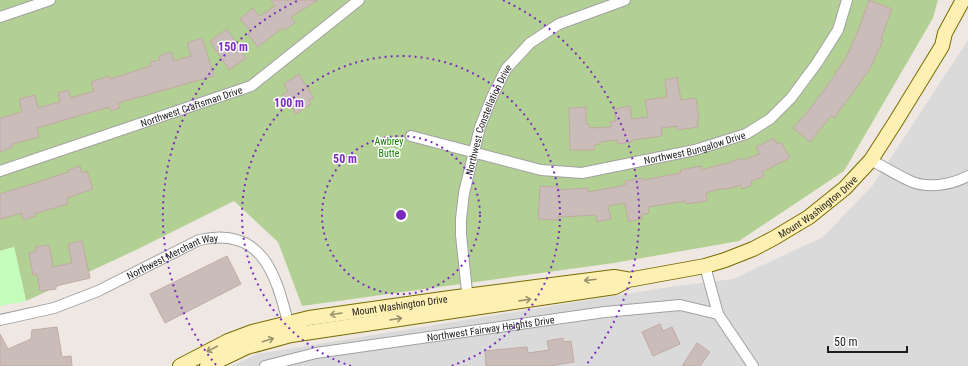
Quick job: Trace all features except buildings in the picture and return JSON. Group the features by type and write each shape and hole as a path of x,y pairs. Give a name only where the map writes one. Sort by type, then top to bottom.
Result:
{"main road":[{"name":"Mount Washington Drive","path":"180,366 228,341 252,332 290,329 468,302 615,287 628,280 705,266 753,249 809,217 845,188 871,160 942,46 945,32 963,0"},
{"name":"Mount Washington Drive","path":"942,46 950,41 968,12"},
{"name":"Mount Washington Drive","path":"206,366 290,329"}],"street":[{"path":"0,17 50,0"},
{"name":"Northwest Craftsman Drive","path":"0,171 251,86 359,0"},
{"name":"Northwest Constellation Drive","path":"468,302 461,219 464,193 480,127 492,97 506,69 530,43 559,24 625,0"},
{"name":"Northwest Bungalow Drive","path":"412,136 541,170 582,173 694,150 746,134 770,119 791,98 817,63 838,30 847,0"},
{"path":"871,160 911,182 939,185 948,184 968,176"},
{"name":"Northwest Merchant Way","path":"0,320 54,308 98,291 199,240 211,237 238,240 249,245 269,264 276,281 290,329"},
{"path":"705,266 718,314 753,366"},
{"name":"Northwest Fairway Heights Drive","path":"264,366 316,353 605,312 680,305 718,314"}],"shaded area":[{"path":"968,40 968,366 232,366 257,354 669,287 733,279 823,237 873,185"}],"green space":[{"name":"Awbrey Butte","path":"0,0 938,0 933,18 844,171 739,241 614,263 302,306 278,242 234,201 136,250 26,301 14,247 0,251"},
{"path":"14,247 26,301 0,306 0,251"}]}
